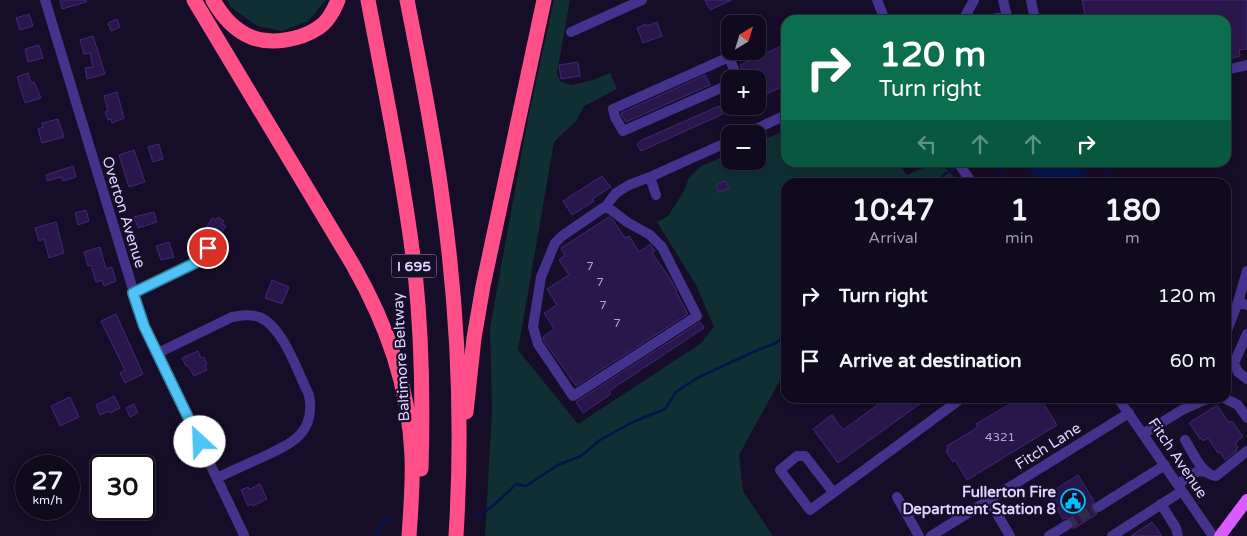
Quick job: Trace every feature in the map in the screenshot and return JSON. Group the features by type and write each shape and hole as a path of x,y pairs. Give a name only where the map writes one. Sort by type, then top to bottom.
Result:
{"highway":[{"path":"194,0 353,265 383,322 401,380 408,419 412,456 409,536"},
{"path":"213,0 220,12 236,28 253,38 274,41 298,37 319,28 334,10 338,0"},
{"name":"Baltimore Beltway","path":"368,0 399,169 415,274 422,399 419,536"},
{"name":"I 695","path":"407,0 442,197 457,343 459,460 456,536"},
{"path":"459,460 469,393 474,338 482,294 544,0"}],"main road":[{"path":"1220,536 1247,500"}],"street":[{"name":"Overton Avenue","path":"45,0 144,326 244,535"},
{"path":"571,32 642,0"},
{"path":"877,0 883,15"},
{"path":"966,15 974,0"},
{"path":"1003,0 1007,15"},
{"path":"1031,0 1034,15"},
{"path":"721,88 623,131 613,109 729,57 734,70"},
{"path":"1231,69 1247,65"},
{"path":"764,125 781,117"},
{"path":"606,206 627,222 650,235 662,247 697,316 573,396 538,344 533,327 541,277 555,243 562,236 606,206 616,193 629,185 721,144"},
{"path":"961,167 968,178"},
{"path":"650,177 656,196"},
{"path":"133,293 195,263 208,248"},
{"path":"1231,324 1243,304 1247,271"},
{"path":"158,353 232,317 244,314 258,316 267,321 283,340 309,395 311,405 308,422 299,437 287,445 217,478"},
{"path":"1247,334 1234,363 1238,372 1247,379"},
{"path":"1231,402 1238,406 1247,418"},
{"path":"833,492 805,456 797,456 780,470 810,510 955,403"},
{"name":"Fitch Avenue","path":"1122,403 1213,536"},
{"path":"1143,434 1182,410 1198,403"},
{"name":"Fitch Lane","path":"931,536 948,532 989,500 1129,413"},
{"path":"1185,440 1206,472"},
{"path":"1112,536 1161,504 1198,472 1206,472 1216,476 1247,451"},
{"path":"1098,507 1165,465"},
{"path":"897,497 919,536"},
{"path":"989,500 1008,533"},
{"path":"1161,504 1176,528 1178,536"},
{"path":"1049,536 1067,525"}],"green space":[{"path":"227,0 326,0 308,21 282,31 257,26 231,7"},
{"path":"554,0 570,0 557,73 560,81 571,85 593,80 610,73 617,89 584,106 576,121 554,142 518,350 578,424 700,344 714,327 696,285 657,222 668,216 684,191 689,178 701,166 721,158 721,170 766,170 766,139 781,132 781,167 901,167 907,175 926,167 944,167 955,178 781,178 781,378 739,455 743,491 773,536 485,536 492,410 490,328 528,118"}],"shaded area":[{"path":"1028,167 1092,167 1079,178 1034,178"}],"building":[{"path":"60,0 86,0 86,2 62,9"},
{"path":"705,0 732,0 710,10"},
{"path":"1082,0 1247,0 1247,49 1239,50 1240,56 1231,59 1231,15 1085,15"},
{"path":"29,14 33,26 20,30 16,18"},
{"path":"117,19 120,27 111,31 108,23"},
{"path":"657,22 662,36 643,43 637,28"},
{"path":"93,36 105,74 87,79 85,68 93,67 90,53 84,54 80,40"},
{"path":"39,45 43,58 28,62 25,49"},
{"path":"781,46 781,87 766,94 766,70 742,70 740,65 751,60 766,60 766,53"},
{"path":"578,62 580,76 561,79 559,65"},
{"path":"28,73 31,83 34,82 41,98 25,103 17,77"},
{"path":"705,75 710,85 626,122 621,114 621,113"},
{"path":"117,92 124,118 112,123 111,119 108,120 105,112 108,111 104,96"},
{"path":"719,106 721,110 721,115 641,151 637,144 642,140"},
{"path":"58,119 64,137 42,143 38,129 43,127 42,123"},
{"path":"159,144 163,159 153,162 148,147"},
{"path":"134,150 145,182 129,187 119,155"},
{"path":"73,166 76,177 63,181 61,177 47,181 46,175"},
{"path":"602,176 611,187 572,215 563,201"},
{"path":"725,181 729,188 719,192 716,185"},
{"path":"86,210 89,221 78,225 75,213"},
{"path":"154,212 157,222 138,228 134,217"},
{"path":"218,217 224,221 222,224 226,226 218,238 205,230 212,218 216,220"},
{"path":"609,217 625,238 629,236 639,252 650,244 655,251 652,253 671,280 688,314 576,386 544,341 543,337 554,329 544,313 557,305 547,289 569,275 559,260 565,255 561,248"},
{"path":"56,222 64,253 49,258 44,239 39,241 35,228"},
{"path":"169,242 174,257 161,260 156,246"},
{"path":"100,247 106,269 112,267 116,281 104,286 102,280 96,282 91,265 88,266 84,252"},
{"path":"272,280 289,287 282,304 265,298"},
{"path":"116,314 143,374 125,383 120,373 125,370 101,321"},
{"path":"700,322 704,328 609,391 611,394 583,413 576,402"},
{"path":"198,351 201,358 204,357 207,370 194,376 182,358"},
{"path":"114,396 120,408 100,415 96,405"},
{"path":"70,397 79,417 60,426 51,406"},
{"path":"880,403 921,403 838,463 813,429 832,415 843,430"},
{"path":"1012,403 1043,403 1057,425 967,480 955,460 953,462 946,451 948,449 947,446 978,427 976,424"},
{"path":"134,404 138,413 130,417 126,408"},
{"path":"1217,405 1229,423 1232,421 1243,437 1235,443 1238,448 1236,449 1237,451 1225,460 1208,438 1203,441 1200,439 1189,423"},
{"name":"Fullerton Fire Department Station 8","path":"1078,475 1094,501 1091,508 1092,511 1097,514 1073,529 1073,521 1067,518 1063,519 1048,494"},
{"path":"260,484 267,499 253,506 251,504 248,506 241,490 248,487 250,489"},
{"path":"1152,522 1162,536 1131,536"}],"waterway":[{"path":"941,178 946,173 959,167"},
{"path":"1000,167 1003,178"},
{"path":"1104,178 1111,167"},
{"path":"1081,173 1085,178"},
{"path":"474,516 490,508 516,484 526,486 558,465 581,456 600,440 633,422 665,409 676,392 697,378 776,343 781,339"},
{"path":"377,536 384,520 391,519"}],"tunnel":[{"path":"1067,525 1098,507"}],"place":[{"name":"Fullerton Fire Department Station 8","path":"1073,501"}],"route":[{"path":"200,442 144,326 133,293 182,271 195,263 208,248"}]}
